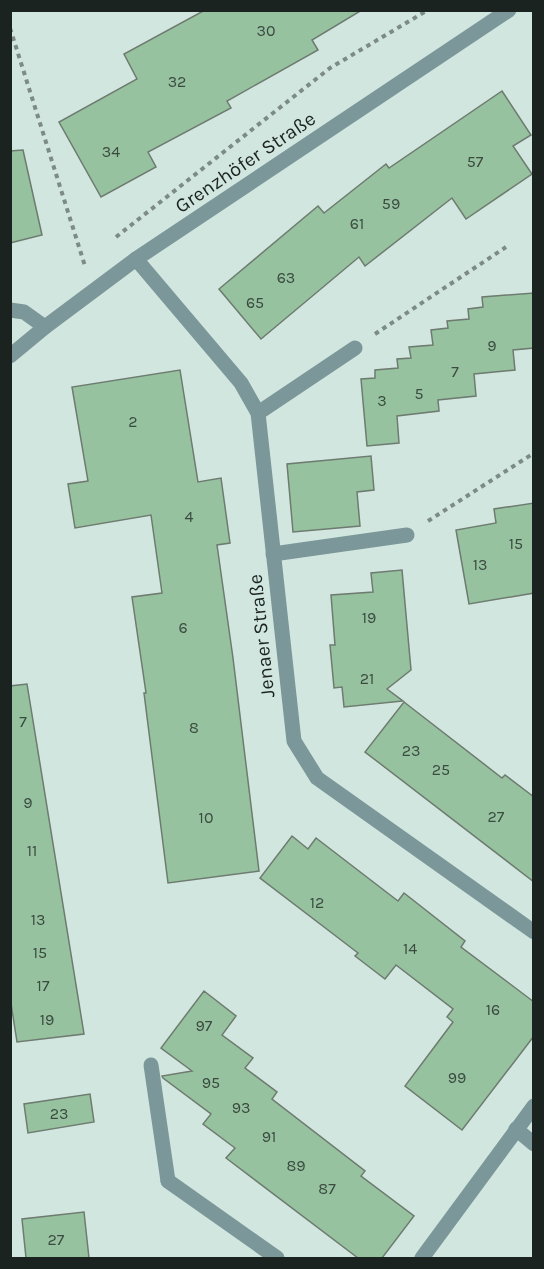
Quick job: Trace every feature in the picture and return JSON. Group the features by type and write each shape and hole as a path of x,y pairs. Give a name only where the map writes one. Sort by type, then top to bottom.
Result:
{"street":[{"name":"Grenzhöfer Straße","path":"10,356 136,259 509,10"},
{"name":"Jenaer Straße","path":"136,259 241,383 258,413 294,741 317,778 534,932"},
{"path":"10,310 24,312 45,327"},
{"path":"258,413 355,348"},
{"path":"273,554 407,535"},
{"path":"151,1065 168,1181 277,1258"},
{"path":"422,1258 534,1106"},
{"path":"516,1130 534,1144"}],"path":[{"path":"109,242 330,68 428,10"},
{"path":"10,28 83,263 98,287"},
{"path":"355,348 506,246"},
{"path":"83,263 92,256"},
{"path":"407,535 534,453"}],"building":[{"path":"205,10 362,10 312,40 318,50 227,101 231,108 148,152 156,167 101,197 59,122 137,79 124,54"},
{"path":"502,91 531,135 513,146 532,174 466,219 452,198 365,266 359,257 261,339 219,289 318,206 324,213 386,164 389,168"},
{"path":"23,150 42,235 10,243 10,151"},
{"path":"534,293 534,348 513,350 515,370 474,374 476,396 438,400 439,411 397,416 399,443 367,446 361,379 375,378 375,370 398,368 397,359 411,358 409,347 433,345 431,330 448,328 447,321 469,319 468,309 483,307 482,297"},
{"path":"180,370 198,482 221,478 230,543 217,545 259,871 168,883 144,693 146,693 132,597 162,593 151,515 75,528 68,484 88,481 72,387"},
{"path":"371,456 374,490 357,492 360,526 293,532 287,464"},
{"path":"534,503 534,593 469,604 456,530 496,523 494,509"},
{"path":"402,570 411,670 387,689 403,701 344,707 342,687 334,688 330,645 335,645 331,595 373,592 371,573"},
{"path":"27,684 84,1034 17,1042 10,997 10,686"},
{"path":"404,702 502,778 505,775 534,797 534,882 365,752"},
{"path":"292,836 308,849 316,838 398,901 404,893 465,941 461,947 534,1002 534,1036 462,1130 405,1086 453,1022 447,1017 453,1009 396,965 385,979 355,956 358,953 260,878"},
{"path":"204,991 236,1016 222,1035 253,1058 245,1068 277,1092 272,1099 365,1171 361,1176 414,1216 382,1258 358,1258 226,1158 235,1148 203,1124 211,1114 163,1078 162,1076 192,1071 161,1048"},
{"path":"90,1094 94,1122 28,1133 24,1104"},
{"path":"84,1212 89,1258 26,1258 22,1219"}]}
